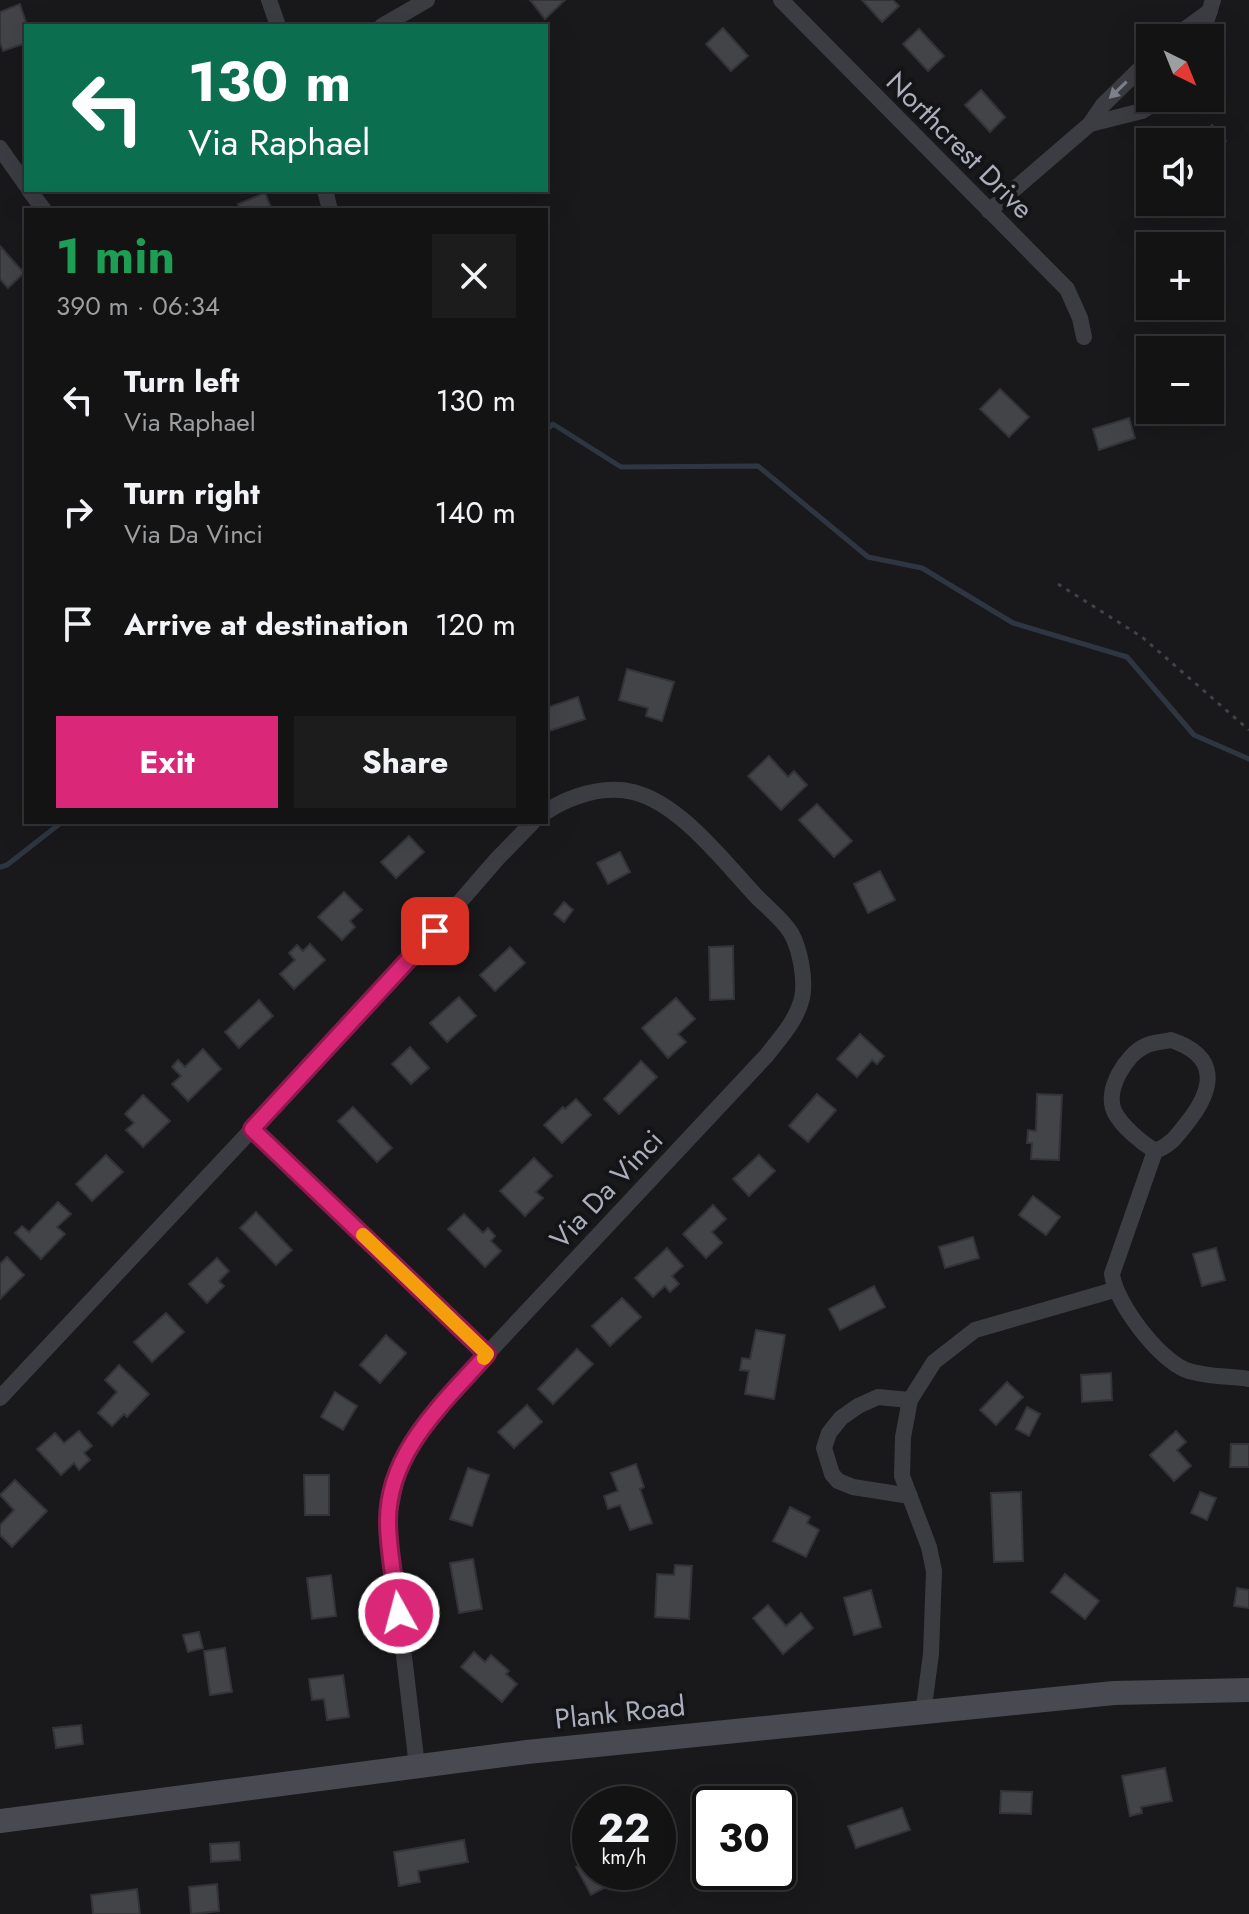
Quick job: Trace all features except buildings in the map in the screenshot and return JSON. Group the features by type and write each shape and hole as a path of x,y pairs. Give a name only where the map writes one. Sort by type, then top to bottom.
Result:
{"street":[{"path":"269,0 277,24"},
{"path":"385,24 427,0"},
{"name":"Northcrest Drive","path":"781,0 1067,289 1080,318 1084,337"},
{"path":"1189,24 1212,3"},
{"path":"1205,24 1212,3"},
{"path":"989,211 1090,124 1103,105 1136,73"},
{"path":"1090,124 1138,112"},
{"path":"0,148 24,182"},
{"name":"Via Da Vinci","path":"417,1766 388,1521 390,1497 400,1462 425,1425 487,1354 767,1055 792,1023 802,998 800,959 791,932 693,829 662,804 632,791 604,792 580,794 548,811"},
{"path":"0,1398 393,979 531,824"},
{"path":"1171,1040 1188,1046 1205,1064 1209,1084 1198,1109 1170,1146 1155,1151 1113,1110 1113,1093 1127,1061 1146,1045 1171,1040"},
{"path":"252,1129 487,1354"},
{"path":"1155,1151 1112,1274 1114,1290 1155,1347 1185,1370 1249,1379"},
{"path":"923,1714 931,1654 934,1571 902,1476 903,1437 910,1400 934,1362 975,1330 1114,1290"},
{"path":"910,1400 878,1397 858,1406 841,1418 829,1433 824,1448 832,1474 838,1481 853,1487 910,1496"},
{"name":"Plank Road","path":"0,1821 527,1752 923,1714 1010,1701 1114,1693 1249,1690"}],"path":[{"path":"1058,584 1142,637 1249,730"}],"waterway":[{"path":"548,428 553,424 621,467 758,466 868,557 922,568 1013,623 1127,657 1194,735 1249,759"},
{"path":"0,867 7,865 59,824"}],"slow traffic":[{"path":"363,1235 487,1354 484,1358"}],"route":[{"path":"399,1613 388,1521 390,1497 400,1462 425,1425 487,1354 252,1129 435,931"}]}
